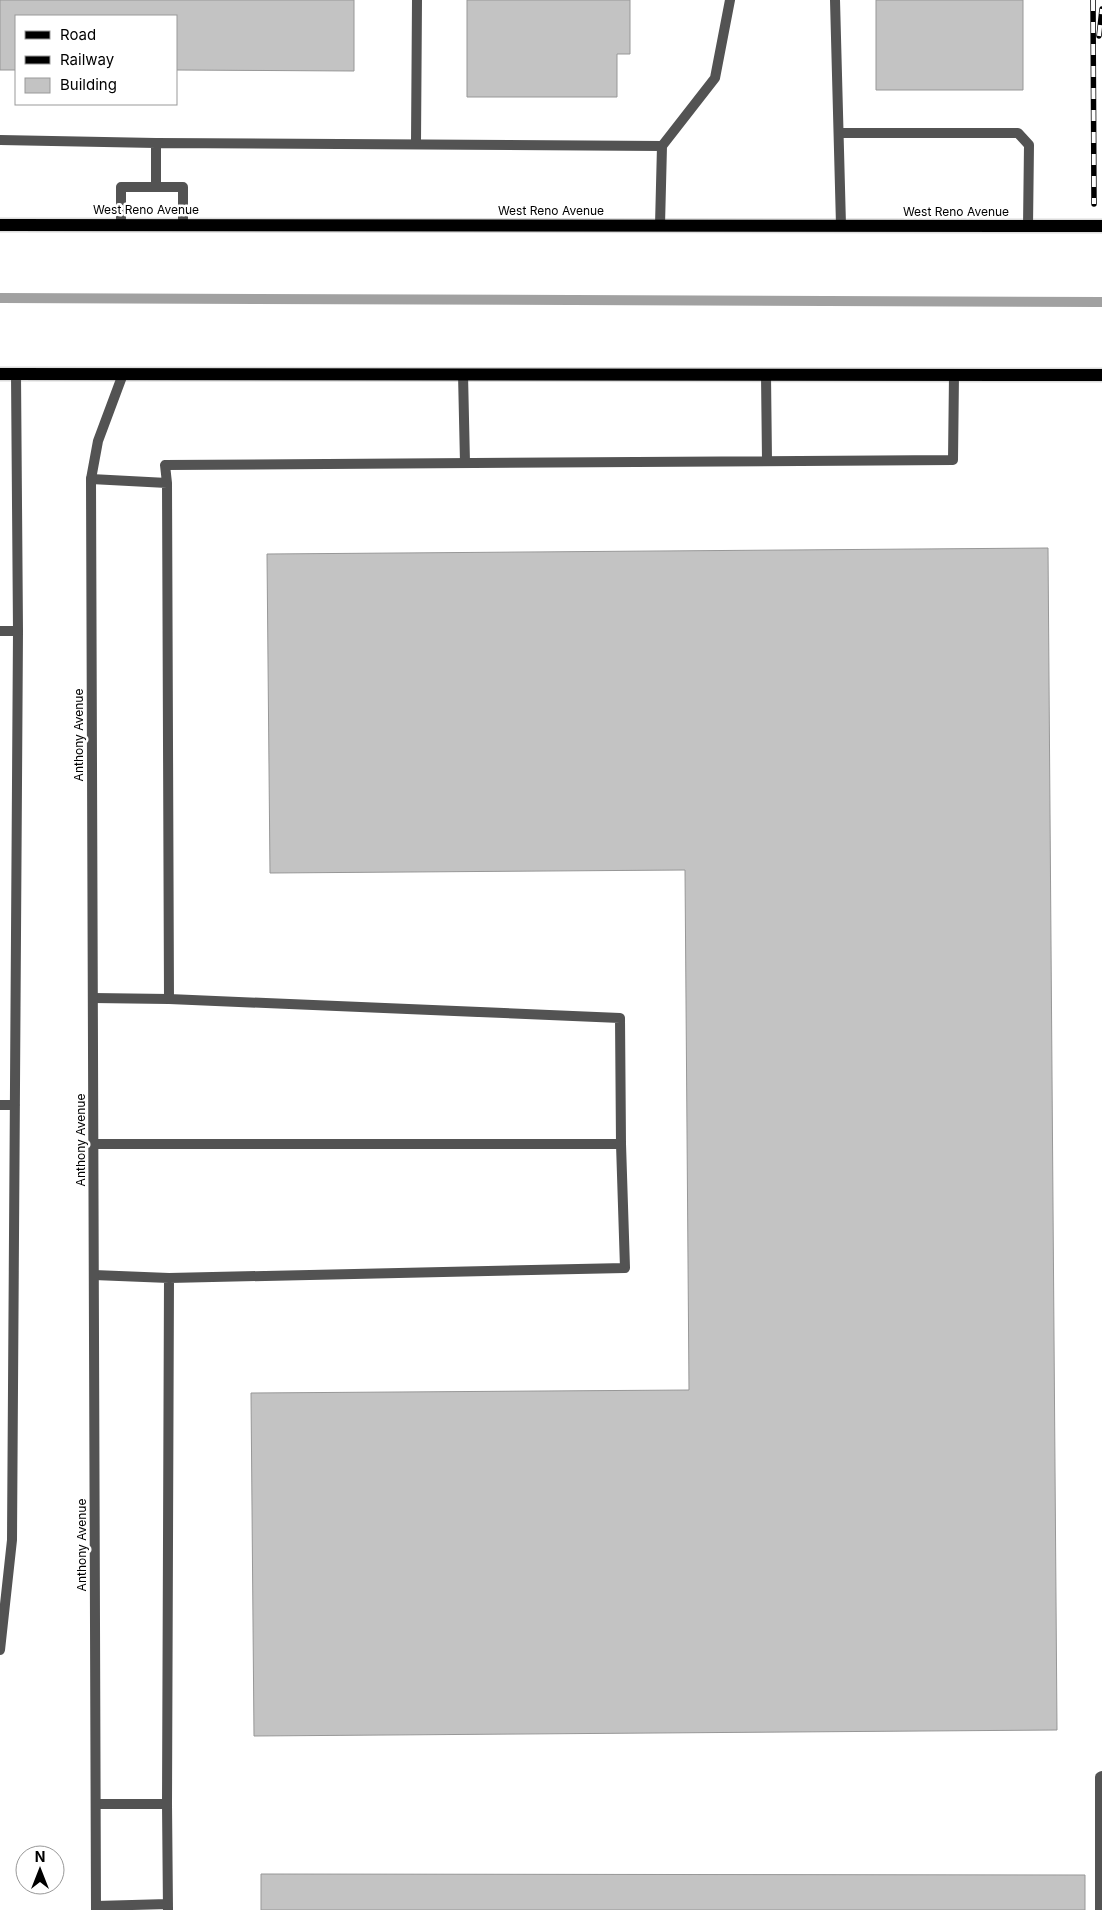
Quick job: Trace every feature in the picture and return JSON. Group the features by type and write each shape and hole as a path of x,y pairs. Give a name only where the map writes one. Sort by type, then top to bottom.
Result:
{"main road":[{"name":"West Reno Avenue","path":"0,224 1102,226"},
{"path":"0,374 1102,375"}],"street":[{"path":"416,144 417,0"},
{"path":"660,225 662,146 715,78 730,0"},
{"path":"834,0 840,133 841,225"},
{"path":"840,133 1018,133 1029,145 1028,226"},
{"path":"0,140 156,143 662,146"},
{"path":"156,143 156,187"},
{"path":"121,224 121,187 183,187 184,224"},
{"path":"0,1650 12,1540 18,631 16,374"},
{"name":"Anthony Avenue","path":"96,1908 91,478 98,441 122,374"},
{"path":"463,374 464,463"},
{"path":"766,375 767,462"},
{"path":"169,999 165,465 953,460 954,375"},
{"path":"91,478 166,483"},
{"path":"0,630 18,631"},
{"path":"93,998 169,999 620,1018 621,1144 625,1268 169,1278 94,1275"},
{"path":"0,1105 15,1105"},
{"path":"93,1144 621,1144"},
{"path":"96,1908 168,1907 169,1278"},
{"path":"1100,1910 1100,1777 1102,1776"},
{"path":"96,1804 167,1804"}],"building":[{"path":"0,0 354,0 354,71 178,70 178,15 15,15 15,70 0,70"},
{"path":"467,0 630,0 630,54 617,54 617,97 467,97"},
{"path":"876,0 1023,0 1023,90 876,90"},
{"path":"1048,548 1057,1730 254,1736 251,1393 689,1390 685,870 270,873 267,554"},
{"path":"261,1874 1085,1875 1085,1910 261,1910"}],"waterway":[{"path":"0,298 1102,302"}],"railway":[{"path":"1093,0 1094,204"},
{"path":"1099,36 1102,9"}]}
